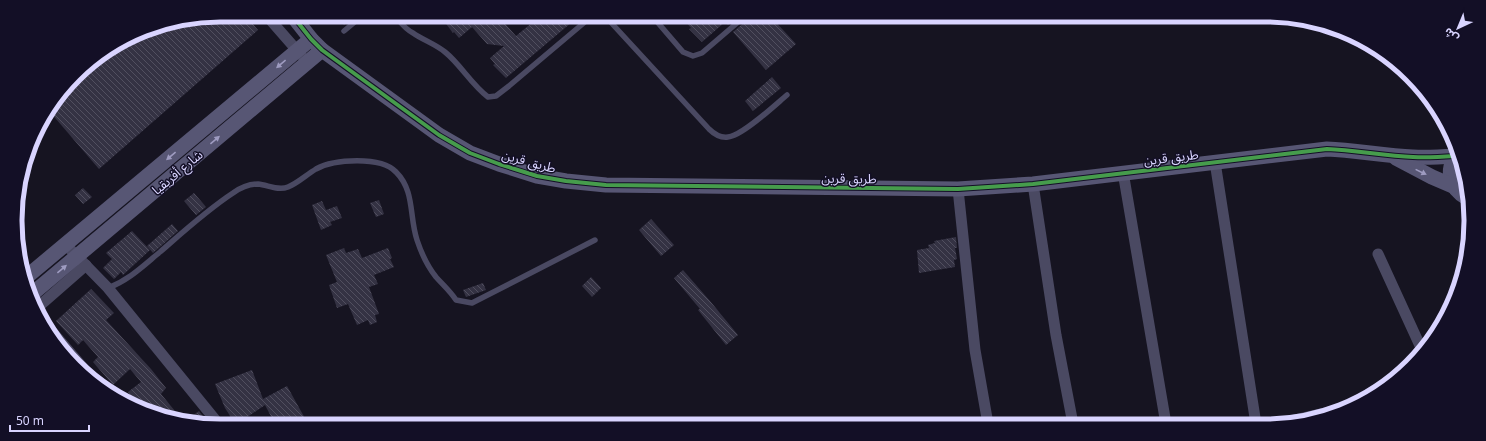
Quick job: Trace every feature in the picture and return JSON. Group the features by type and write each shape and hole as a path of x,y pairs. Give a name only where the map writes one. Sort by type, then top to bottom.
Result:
{"street":[{"path":"272,22 307,62"},
{"name":"طريق قرين","path":"298,22 322,50 439,135 470,153 499,164 537,176 566,181 606,185 958,189 1033,184 1123,172 1327,149 1426,158 1453,156"},
{"name":"شارع أفريقيا","path":"29,273 311,38"},
{"name":"شارع أفريقيا","path":"36,292 82,261 322,50"},
{"name":"طريق قرين","path":"1390,154 1410,166 1453,186 1462,194"},
{"path":"1453,186 1450,178 1450,170 1454,160"},
{"path":"1215,162 1255,419"},
{"path":"1123,172 1165,419"},
{"path":"1033,184 1056,335 1072,419"},
{"path":"958,189 975,350 987,419"},
{"path":"65,244 108,288 216,419"},
{"path":"1378,254 1420,345"},
{"path":"40,304 82,261"}],"lane":[{"path":"344,31 355,22"},
{"path":"400,22 412,33 438,46 447,53 479,90 488,97 496,96 509,86 585,22"},
{"path":"610,22 708,129 716,135 727,138 734,136 787,95"},
{"path":"657,22 684,52 693,56 702,53 738,22"},
{"path":"108,288 132,276 193,224 240,189 256,184 280,189 288,187 316,169 328,164 341,162 360,161 382,163 392,167 398,173 406,185 410,197 415,234 423,255 436,276 446,286 456,300 472,303 595,240"}],"building":[{"path":"208,22 251,22 258,30 99,169 52,115 80,80 110,55 145,37 169,29"},
{"path":"445,22 503,22 516,36 533,22 572,22 506,78 493,65 495,64 490,58 504,46 487,44 472,27 459,38 454,32 453,33"},
{"path":"686,22 725,22 702,42 689,29 691,28"},
{"path":"725,22 732,22 728,25"},
{"path":"745,22 776,22 796,44 766,70 733,32"},
{"path":"772,77 781,88 753,111 745,101"},
{"path":"83,188 92,197 83,204 75,195"},
{"path":"194,193 206,207 196,215 184,201"},
{"path":"379,200 384,214 376,217 370,203"},
{"path":"322,201 326,210 337,206 342,218 330,222 332,225 321,230 312,205"},
{"path":"651,219 674,245 661,256 639,230"},
{"path":"172,224 178,231 153,253 147,246"},
{"path":"132,231 150,250 123,275 121,272 114,279 103,268 112,259 106,253"},
{"path":"956,237 957,248 955,248 957,259 954,260 955,267 919,273 917,250 929,248 928,245 935,243 934,241"},
{"path":"344,248 346,253 358,249 362,258 388,248 392,258 390,259 394,267 374,275 378,284 369,287 379,314 375,315 377,322 370,325 368,320 357,325 348,304 337,308 329,285 337,282 326,255"},
{"path":"683,270 738,335 726,345 698,310 700,309 674,278"},
{"path":"591,277 601,288 592,297 582,286"},
{"path":"483,283 486,290 466,297 463,290"},
{"path":"91,289 114,313 106,320 151,369 166,388 161,394 177,414 135,400 128,392 141,382 130,369 113,385 93,362 98,357 83,340 78,345 56,321"},
{"path":"252,370 263,399 287,386 305,419 272,419 265,405 244,419 232,419 225,408 215,384"},
{"path":"199,411 204,418 195,417 192,416"}],"cycle path":[{"path":"298,22 322,50 439,135 470,153 499,164 537,176 566,181 606,185 958,189 1033,184 1327,149 1418,157 1453,156"}]}
